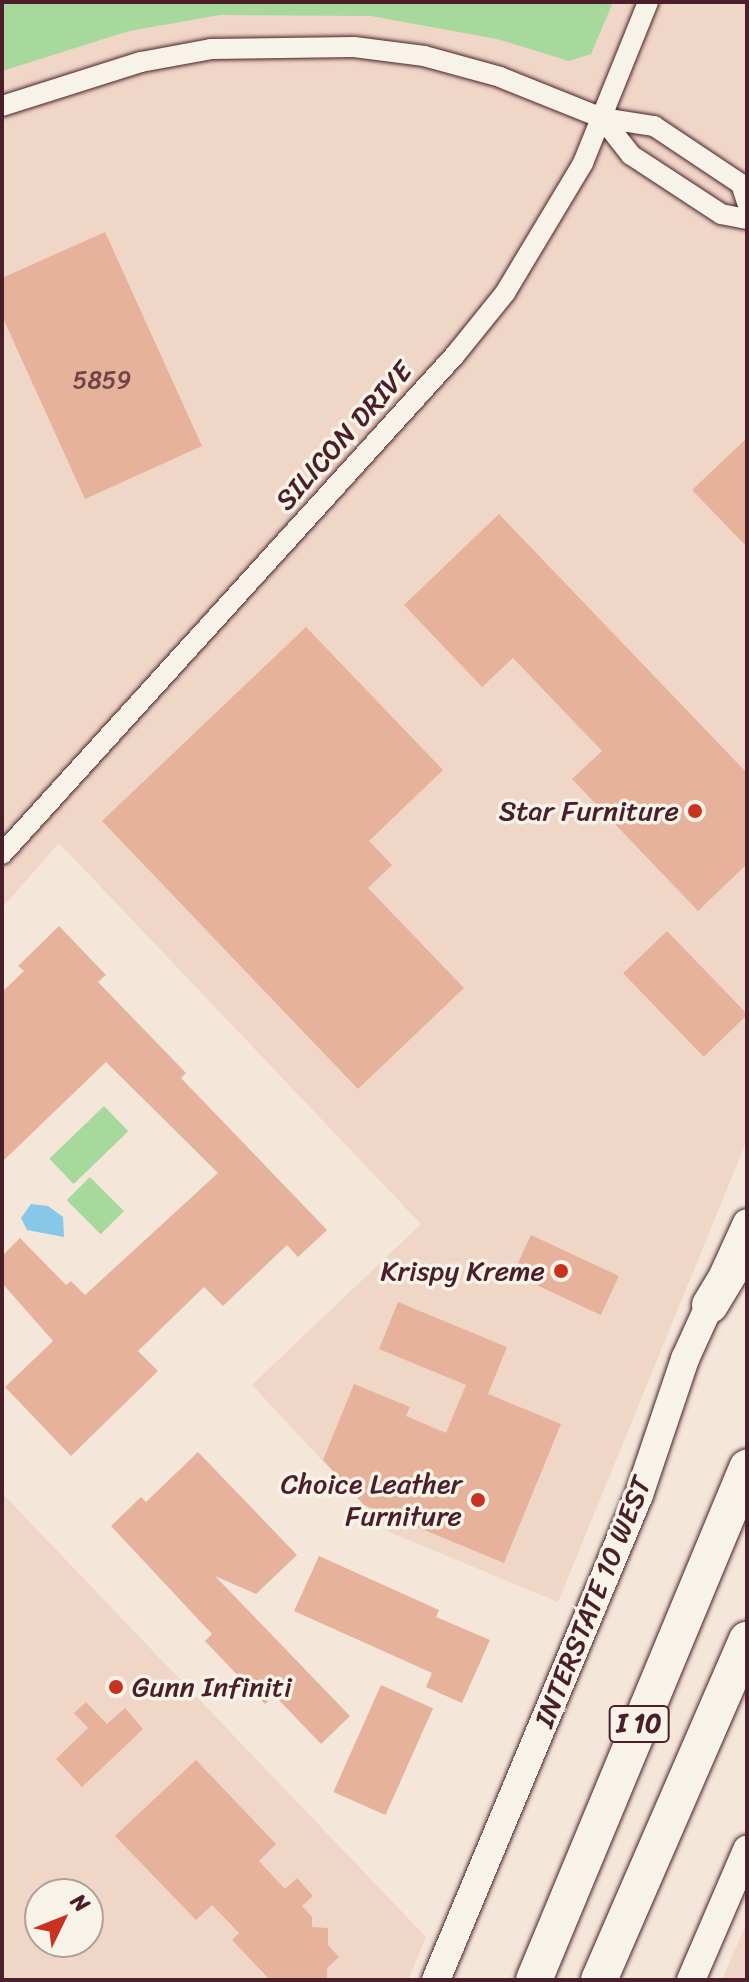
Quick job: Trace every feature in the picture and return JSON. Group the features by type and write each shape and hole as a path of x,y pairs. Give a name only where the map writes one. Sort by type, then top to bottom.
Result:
{"highway":[{"path":"710,1305 747,1244"},
{"name":"I 10","path":"534,1980 747,1468"},
{"name":"I 10","path":"599,1980 747,1640"}],"main road":[{"name":"INTERSTATE 10 WEST","path":"436,1980 639,1495 685,1359 747,1223"},
{"path":"691,1980 747,1850"}],"street":[{"name":"SILICON DRIVE","path":"2,854 455,355 548,227 602,118 648,2"},
{"path":"2,106 141,62 283,44 424,56 500,77 602,118 654,126 741,184 747,203"},
{"path":"602,118 631,155 721,214 747,219"}],"shaded area":[{"path":"2,2 747,2 747,1140 558,1602 389,1532 252,1385 421,1224 59,843 2,908"},
{"name":"Gunn Infiniti","path":"2,1493 426,1937 408,1980 2,1980"},
{"path":"747,1922 747,1980 722,1980"}],"green space":[{"path":"2,2 613,2 591,54 569,61 497,39 371,16 220,15 129,31 2,71"},
{"path":"104,1106 128,1131 74,1184 49,1159"},
{"path":"90,1177 124,1211 101,1234 67,1200"}],"water":[{"path":"31,1204 48,1206 63,1217 64,1237 27,1230 21,1218"}],"building":[{"path":"105,232 202,446 85,499 2,316 2,278"},
{"path":"747,438 747,547 692,490"},
{"path":"499,514 747,773 747,864 698,911 572,779 602,751 513,658 482,687 404,605"},
{"path":"306,627 443,770 369,841 392,865 368,888 464,988 358,1089 102,821"},
{"path":"59,926 106,975 98,982 186,1073 181,1078 327,1230 298,1257 287,1245 223,1306 204,1287 138,1351 158,1371 71,1456 5,1387 53,1341 2,1283 2,1256 20,1238 66,1285 71,1281 85,1295 218,1173 106,1062 2,1162 2,992 24,971 18,966"},
{"path":"667,931 747,1014 704,1057 623,973"},
{"path":"531,1235 619,1276 601,1315 513,1274"},
{"path":"398,1302 507,1347 488,1394 561,1424 504,1563 364,1505 323,1460 354,1384 410,1407 406,1416 446,1433 466,1385 379,1349"},
{"path":"198,1452 297,1555 256,1594 215,1576 350,1716 321,1744 274,1695 265,1704 205,1641 212,1634 111,1526 141,1497 146,1502"},
{"path":"319,1556 439,1610 436,1617 490,1640 462,1703 426,1687 432,1673 294,1611"},
{"path":"381,1685 433,1708 385,1815 333,1792"},
{"path":"86,1702 107,1724 125,1708 143,1729 82,1787 56,1759 88,1728 74,1713"},
{"path":"196,1760 276,1844 259,1861 285,1889 297,1878 313,1896 302,1906 312,1917 312,1927 328,1928 328,1945 339,1957 327,1968 327,1980 270,1980 232,1940 239,1933 212,1905 196,1920 115,1836"}],"place":[{"name":"Star Furniture","path":"695,811"},
{"name":"Krispy Kreme","path":"561,1271"},
{"name":"Choice Leather Furniture","path":"478,1500"},
{"name":"Gunn Infiniti","path":"116,1687"}]}
